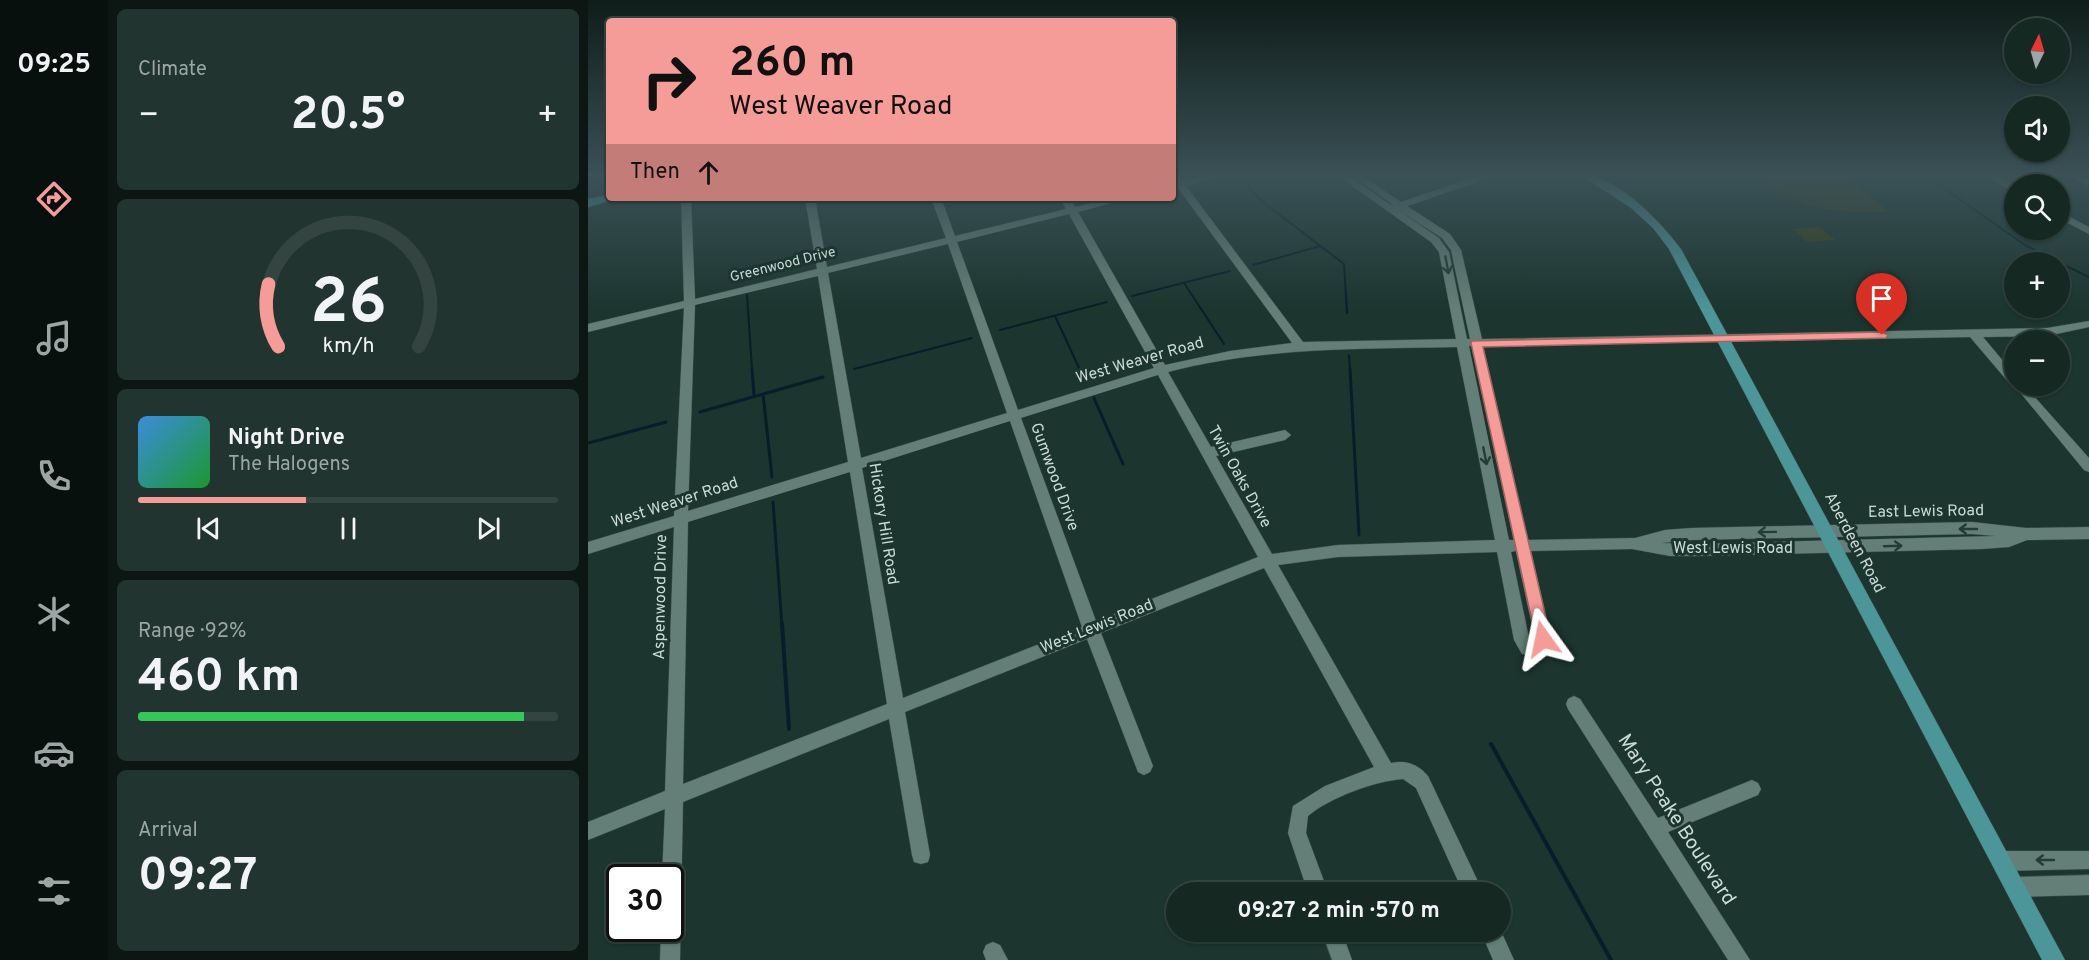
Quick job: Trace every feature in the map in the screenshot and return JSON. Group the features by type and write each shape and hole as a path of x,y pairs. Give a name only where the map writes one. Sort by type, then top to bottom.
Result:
{"main road":[{"name":"Aberdeen Road","path":"1650,220 1675,249 2054,960"}],"street":[{"name":"Aspenwood Drive","path":"670,960 676,796 681,519 690,303 688,220"},
{"name":"Hickory Hill Road","path":"814,220 921,855"},
{"name":"Gumwood Drive","path":"945,220 1091,629 1144,766"},
{"name":"Greenwood Drive","path":"588,328 952,239 1016,220"},
{"name":"Twin Oaks Drive","path":"1078,220 1386,772"},
{"path":"1204,220 1300,346"},
{"path":"1411,220 1441,245 1522,640 1528,649 1535,651 1543,645 1543,639 1456,250 1452,243 1416,220"},
{"path":"2070,221 2089,231"},
{"name":"West Weaver Road","path":"588,548 855,463 1205,358 1300,346 2047,332 2089,324"},
{"path":"1974,334 2004,369"},
{"path":"2028,396 2089,467"},
{"path":"1207,453 1285,435"},
{"name":"East Lewis Road","path":"1825,531 1972,528 2026,534 2089,533"},
{"name":"West Lewis Road","path":"588,831 1267,560 1338,551 1632,543 1665,536 1825,531"},
{"name":"East Lewis Road","path":"1835,548 1982,543 2009,541 2026,534"},
{"name":"West Lewis Road","path":"1632,543 1670,550 1835,548"},
{"name":"Mary Peake Boulevard","path":"1574,704 1740,960"},
{"path":"1314,882 1297,833 1299,812 1313,801 1395,770 1410,771 1422,782 1468,882"},
{"path":"1656,828 1752,789"},
{"path":"2002,861 2089,860"},
{"path":"2016,887 2089,885"},
{"path":"1336,942 1342,960"},
{"path":"1496,942 1504,960"}],"green space":[{"path":"1819,227 1835,240 1807,242 1793,229"}],"waterway":[{"path":"1286,220 1344,264 1347,313"},
{"path":"1989,220 2039,252"},
{"path":"1253,265 1320,246"},
{"path":"2070,268 2089,277"},
{"path":"1132,296 1230,271"},
{"path":"1184,283 1224,344"},
{"path":"747,295 752,370"},
{"path":"1000,330 1107,302"},
{"path":"1055,316 1080,370"},
{"path":"854,369 972,338"},
{"path":"1349,355 1350,370"},
{"path":"752,369 754,395"},
{"path":"1079,369 1084,380"},
{"path":"1350,369 1359,535"},
{"path":"763,394 823,377"},
{"path":"700,412 763,394"},
{"path":"763,394 772,477"},
{"path":"1094,398 1123,464"},
{"path":"588,443 666,422"},
{"path":"773,502 782,626"},
{"path":"782,624 789,729"},
{"path":"1491,744 1611,960"}],"route":[{"path":"1543,639 1477,343 1882,335"}]}
